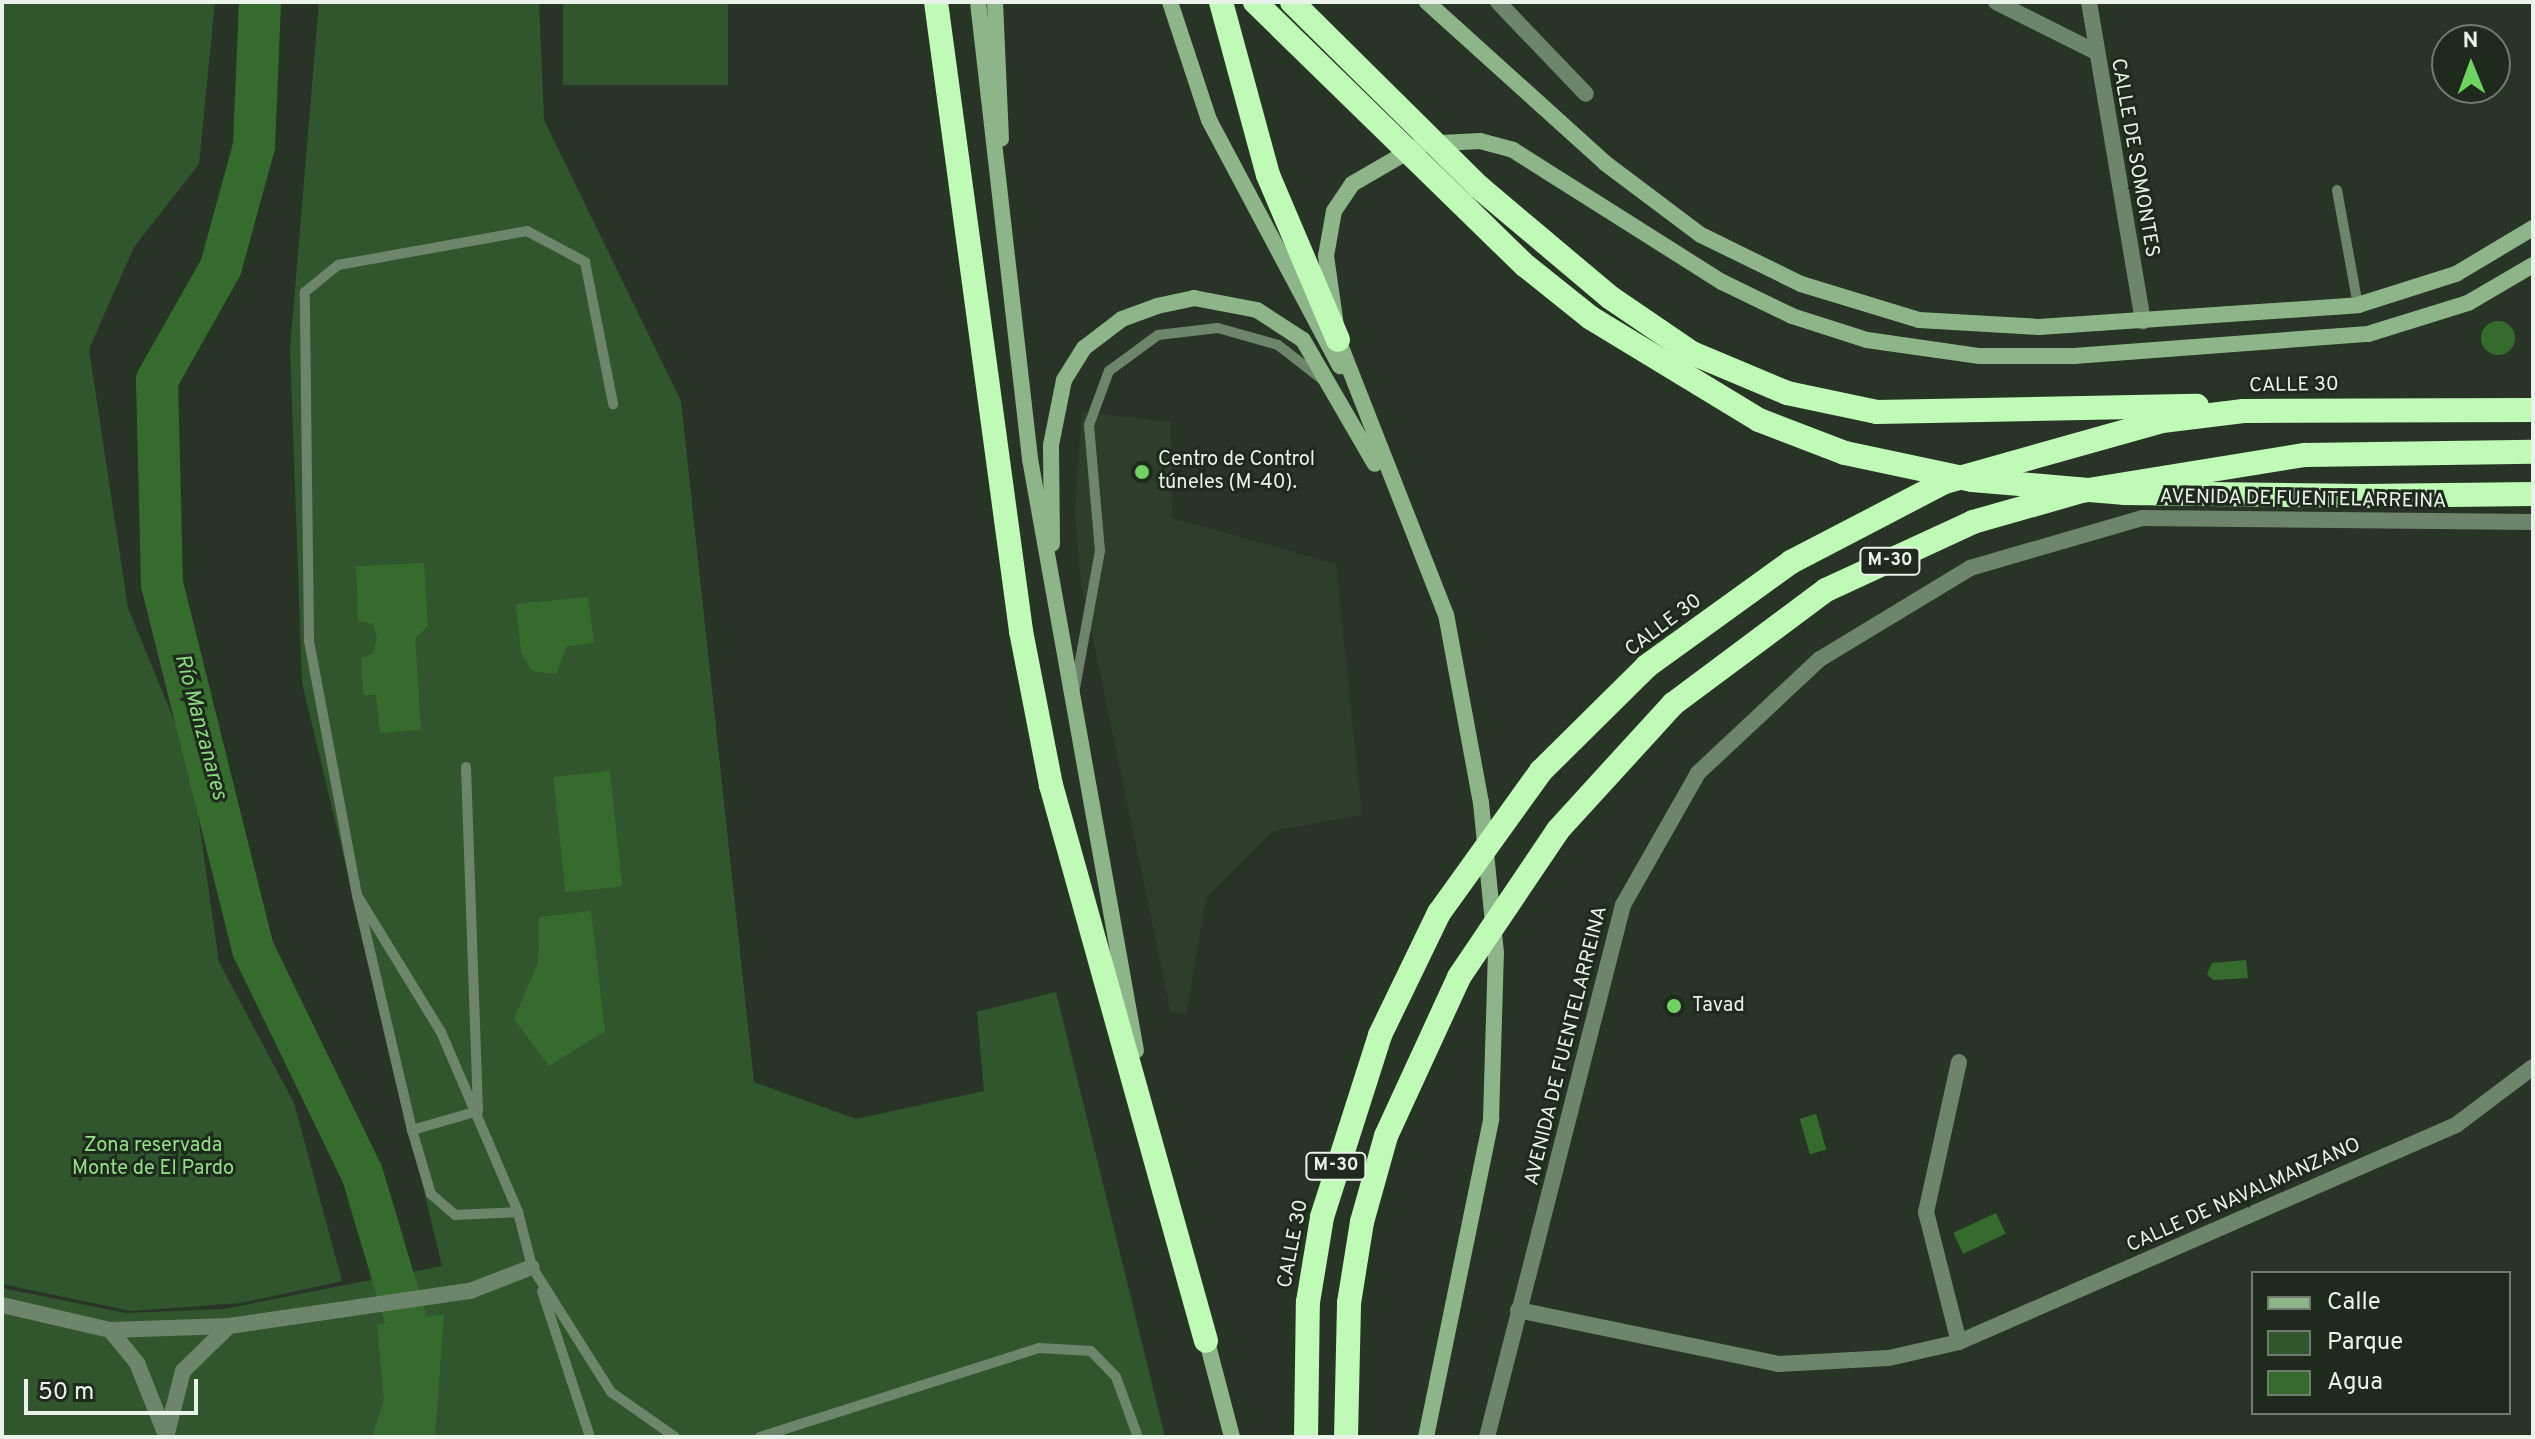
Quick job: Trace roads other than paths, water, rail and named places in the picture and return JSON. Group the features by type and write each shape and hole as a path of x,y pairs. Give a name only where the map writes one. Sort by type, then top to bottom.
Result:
{"highway":[{"path":"936,2 1021,631 1051,785 1206,1341"},
{"path":"1221,2 1268,175 1338,340"},
{"path":"1255,2 1526,266 1591,318 1759,420 1845,453 1972,480 2125,493 2364,496 2533,494"},
{"path":"1292,2 1479,187 1611,298 1692,353 1787,393 1877,412 2158,403 2243,411"},
{"name":"CALLE 30","path":"1306,1437 1308,1302 1322,1217 1380,1035 1439,913 1541,771 1647,666 1779,570 1932,489 2162,421 2243,411 2533,410"},
{"name":"M-30","path":"1346,1437 1349,1303 1362,1222 1390,1123 1459,977 1558,830 1673,704 1813,600 1973,522 2082,491 2305,455 2533,452"}],"street":[{"path":"978,2 1010,313 1070,710 1137,1058 1232,1437"},
{"path":"995,2 1010,313"},
{"path":"1170,2 1209,120 1306,313 1351,384"},
{"path":"1427,2 1667,212 1801,284 1956,324 2143,321 2358,305 2456,274 2533,228"},
{"path":"1436,2 1481,49"},
{"path":"1498,2 1586,94"},
{"path":"1996,2 2096,52"},
{"name":"CALLE DE SOMONTES","path":"2089,2 2143,321"},
{"path":"1426,1437 1491,1119 1496,953 1479,788 1446,615 1351,384 1338,340 1329,229 1365,172 1395,153 1450,140 1513,150 1575,184 1759,301 1829,330 1941,352 2074,356 2357,335 2468,303 2533,265"},
{"path":"1053,603 1051,445 1064,380 1084,348 1122,319 1194,298 1257,310 1303,340 1395,496"},
{"name":"AVENIDA DE FUENTELARREINA","path":"1487,1437 1623,905 1698,773 1820,659 1970,568 2142,518 2533,522"},
{"path":"1959,1062 1926,1212 1959,1342"},
{"name":"CALLE DE NAVALMANZANO","path":"1518,1310 1778,1364 1889,1358 1959,1342 2456,1125 2533,1067"},
{"path":"2,1305 110,1330 229,1326 470,1291 532,1267"},
{"path":"166,1435 183,1371 229,1326"},
{"path":"110,1330 137,1363 166,1435"}],"lane":[{"path":"2337,190 2358,305"},
{"path":"518,1212 455,1215 431,1194 412,1130 357,895 309,640 305,292 338,265 527,231 585,262 613,404"},
{"path":"1070,710 1100,551 1089,425 1109,371 1158,335 1218,328 1278,345 1328,384"},
{"path":"466,767 478,1111"},
{"path":"357,895 441,1032 478,1111 518,1212 532,1267 573,1370 590,1437"},
{"path":"412,1130 478,1111"},
{"path":"532,1267 611,1392 675,1437"},
{"path":"760,1437 1039,1348 1091,1351 1116,1377 1138,1437"}],"water":[{"path":"2498,321 2510,326 2515,338 2510,350 2498,355 2486,350 2481,338 2486,326"},
{"path":"424,563 428,626 415,638 421,730 380,733 376,695 363,695 361,658 373,653 377,637 373,624 358,621 356,566"},
{"path":"588,597 594,643 567,646 556,674 532,671 521,653 516,604"},
{"path":"610,771 622,886 565,892 553,777"},
{"path":"591,911 605,1031 549,1066 514,1019 538,962 539,917"},
{"path":"2246,960 2248,978 2213,980 2207,974 2212,963"},
{"path":"1816,1114 1826,1150 1810,1154 1800,1119"},
{"path":"1996,1213 2006,1234 1963,1254 1953,1233"},
{"path":"444,1314 435,1437 374,1437 384,1401 377,1325"}],"waterway":[{"name":"Río Manzanares","path":"260,2 254,146 221,267 157,380 162,584 253,949 362,1173 409,1331 409,1392 394,1437"}],"place":[{"name":"Centro de Control túneles (M-40).","path":"1142,472"},
{"name":"Tavad","path":"1674,1006"}],"park label":[{"name":"Zona reservada Monte de El Pardo","path":"153,1158"}]}
